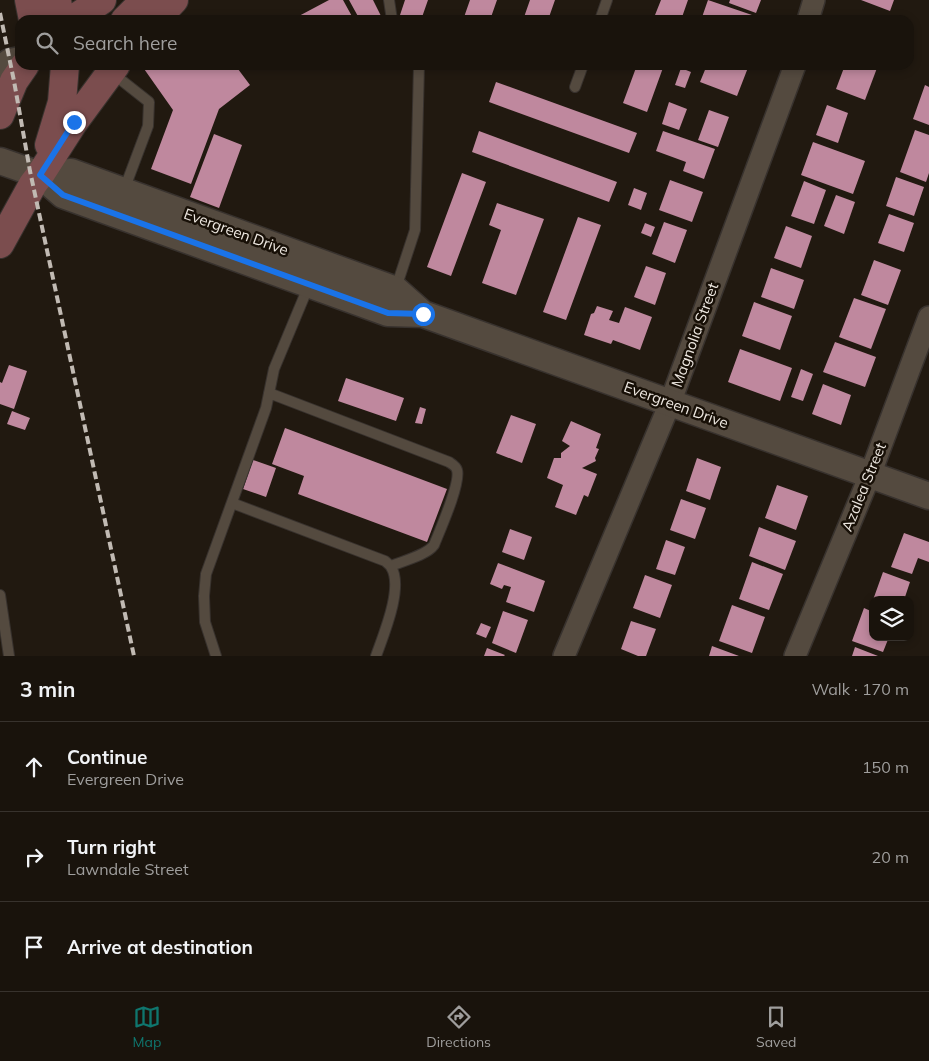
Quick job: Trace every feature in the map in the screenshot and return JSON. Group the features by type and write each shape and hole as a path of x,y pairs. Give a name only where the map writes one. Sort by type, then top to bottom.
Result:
{"main road":[{"path":"29,0 32,15"},
{"path":"57,0 59,15"},
{"path":"80,15 102,0"},
{"path":"130,15 145,0"},
{"path":"159,15 174,0"},
{"path":"0,115 14,80 11,63"},
{"path":"40,175 62,102 64,70"},
{"path":"0,244 33,184 74,122 113,70"}],"street":[{"path":"810,15 814,0"},
{"name":"Magnolia Street","path":"564,656 670,403 793,70"},
{"name":"Evergreen Drive","path":"0,160 40,175 63,195 314,273 929,496"},
{"name":"Evergreen Drive","path":"40,175 71,172 124,191 314,273"},
{"name":"Azalea Street","path":"795,656 870,475 929,317"}],"lane":[{"path":"389,0 391,15"},
{"path":"602,15 607,0"},
{"path":"116,70 149,102 148,126 124,191"},
{"path":"392,301 415,230 419,70"},
{"path":"575,87 582,70"},
{"path":"216,656 205,622 204,596 206,574 266,408 274,369 314,273"},
{"path":"268,393 449,462 455,466 457,470 457,485 434,545 426,552 391,566"},
{"path":"232,503 385,561 391,566 395,592 391,611 376,656"},
{"path":"0,595 9,656"}],"building":[{"path":"329,0 343,0 351,15 301,15"},
{"path":"349,0 373,0 380,15 357,15"},
{"path":"405,0 428,0 423,15 400,15"},
{"path":"470,0 497,0 492,15 465,15"},
{"path":"530,0 555,0 550,15 525,15"},
{"path":"661,0 688,0 683,15 655,15"},
{"path":"708,0 752,15 703,15"},
{"path":"730,0 761,0 756,13 729,3"},
{"path":"861,0 894,0 890,11"},
{"path":"145,70 239,70 250,85 219,109 191,184 151,169 173,110"},
{"path":"635,70 662,70 647,112 623,103"},
{"path":"680,70 691,72 685,88 675,85"},
{"path":"705,70 747,70 737,96 700,82"},
{"path":"843,70 876,70 865,100 836,89"},
{"path":"496,82 637,133 629,153 489,102"},
{"path":"925,85 929,87 929,125 913,119"},
{"path":"669,102 687,109 679,130 662,124"},
{"path":"827,105 848,113 838,143 816,135"},
{"path":"709,110 729,117 718,147 698,140"},
{"path":"915,130 929,135 929,173 926,182 900,172"},
{"path":"479,131 617,182 609,202 472,152"},
{"path":"663,131 715,149 704,179 683,171 686,162 656,151"},
{"path":"214,134 242,145 219,208 190,197"},
{"path":"813,142 865,161 853,194 801,175"},
{"path":"462,173 486,182 451,276 427,267"},
{"path":"896,177 924,187 914,216 886,206"},
{"path":"670,180 703,192 692,222 659,210"},
{"path":"804,181 826,190 814,224 791,216"},
{"path":"634,188 647,193 641,210 628,205"},
{"path":"836,195 855,202 844,234 824,226"},
{"path":"497,203 544,219 516,295 482,283 501,230 489,225"},
{"path":"889,214 914,223 904,252 878,243"},
{"path":"578,217 601,225 566,320 543,312"},
{"path":"664,222 687,230 675,263 652,254"},
{"path":"645,223 655,227 651,237 641,233"},
{"path":"786,226 812,236 801,268 774,258"},
{"path":"874,260 901,270 888,305 861,295"},
{"path":"646,266 666,273 655,305 634,297"},
{"path":"771,268 804,280 794,309 761,297"},
{"path":"854,298 886,309 871,349 839,337"},
{"path":"754,302 792,316 780,350 742,336"},
{"path":"597,306 613,311 609,320 619,323 625,307 652,317 640,350 613,340 611,344 584,335 591,314 594,313"},
{"path":"835,342 876,357 865,387 823,372"},
{"path":"740,349 792,368 780,401 728,382"},
{"path":"9,365 27,371 14,409 0,404 0,382 2,383"},
{"path":"801,369 813,374 803,401 791,397"},
{"path":"346,378 404,398 396,421 338,401"},
{"path":"823,384 851,395 841,425 812,414"},
{"path":"420,407 426,409 422,424 415,423"},
{"path":"12,411 30,418 25,430 7,424"},
{"path":"511,415 536,424 522,463 496,453"},
{"path":"571,421 601,434 596,448 599,449 595,458 596,461 582,468 597,474 588,497 584,495 576,515 555,507 563,485 547,478 554,458 561,458 561,453 570,446 562,441"},
{"path":"285,428 447,489 427,542 298,494 304,476 272,464"},
{"path":"697,458 721,467 710,500 686,491"},
{"path":"253,460 276,468 266,497 243,489"},
{"path":"777,485 808,496 796,530 765,518"},
{"path":"681,499 706,508 695,539 670,530"},
{"path":"759,527 796,541 785,570 749,556"},
{"path":"510,529 532,537 524,560 502,552"},
{"path":"904,533 929,542 929,562 918,558 912,574 891,567"},
{"path":"666,540 685,547 675,575 656,569"},
{"path":"752,562 783,574 769,610 739,599"},
{"path":"498,563 545,581 534,612 506,602 511,587 504,585 502,589 490,584"},
{"path":"883,572 910,582 905,596 874,596"},
{"path":"645,575 672,585 660,618 633,608"},
{"path":"732,605 765,617 752,653 719,641"},
{"path":"864,608 869,610 869,641 887,641 883,652 852,641"},
{"path":"503,611 528,620 516,653 492,643"},
{"path":"631,621 656,629 646,656 638,656 621,649"},
{"path":"481,623 491,627 486,638 476,634"},
{"path":"712,646 739,656 709,656"},
{"path":"855,647 878,656 852,656"},
{"path":"487,648 505,655 484,656"}],"railway":[{"path":"0,13 30,171 134,656"}],"route":[{"path":"74,122 40,175 63,195 388,313 423,314"}]}
